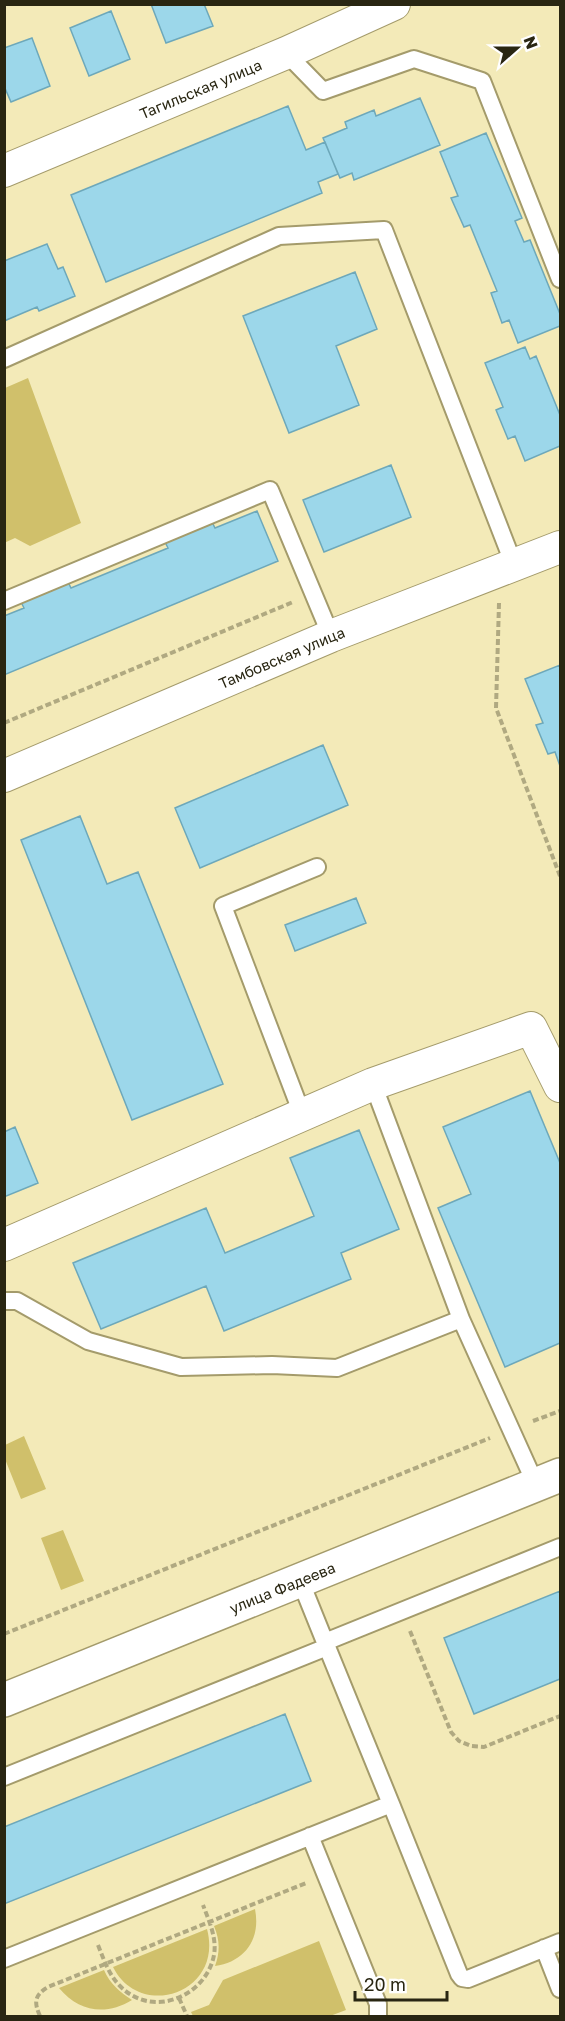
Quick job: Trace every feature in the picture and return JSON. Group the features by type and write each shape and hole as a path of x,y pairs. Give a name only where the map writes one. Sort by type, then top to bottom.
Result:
{"street":[{"name":"Тагильская улица","path":"4,171 394,4"},
{"name":"Тамбовская улица","path":"4,776 331,636 561,547"},
{"path":"4,1245 373,1084 531,1029 561,1086"},
{"name":"улица Фадеева","path":"4,1700 548,1480"}],"lane":[{"path":"286,52 323,91 414,59 482,81 561,279"},
{"path":"4,359 279,236 384,230 507,568"},
{"path":"4,601 270,490 331,636"},
{"path":"302,1114 223,906 317,867"},
{"path":"373,1084 461,1319 511,1429 548,1480"},
{"path":"4,1301 16,1301 88,1341 181,1367 272,1365 337,1368 461,1319"},
{"path":"4,1777 561,1547"},
{"path":"300,1580 459,1974 462,1978 468,1979 561,1942"},
{"path":"4,1959 391,1804"},
{"path":"310,1836 378,2004 378,2016"},
{"path":"544,1948 561,1989"}],"path":[{"path":"507,568 496,708 561,876"},
{"path":"4,723 313,594"},
{"path":"4,1634 511,1429 561,1411"},
{"path":"402,1611 451,1732 459,1741 471,1746 484,1747 561,1716"},
{"path":"40,2016 34,2004 41,1991 307,1883"},
{"path":"106,1964 122,1988 134,1997 164,2002 179,1998 192,1991 203,1980 210,1968 214,1953 214,1938 209,1922"},
{"path":"179,1998 187,2016"}],"shaded area":[{"path":"28,378 81,523 30,546 15,538 4,543 5,388"},
{"path":"24,1436 46,1489 21,1499 5,1459 5,1445"},
{"path":"63,1530 84,1581 61,1590 41,1538"},
{"path":"255,1909 256,1930 248,1947 235,1960 215,1966 219,1946 214,1926"},
{"path":"207,1929 209,1951 203,1970 192,1983 176,1992 159,1996 141,1993 125,1983 113,1967"},
{"path":"319,1941 346,2010 330,2016 193,2016 191,2012 209,2005 223,1980"},
{"path":"104,1970 116,1987 132,2000 112,2008 93,2009 75,2002 59,1988"}],"building":[{"path":"151,4 204,4 213,26 166,43"},
{"path":"111,11 130,59 89,76 70,28"},
{"path":"32,38 50,86 11,102 4,86 4,48"},
{"path":"420,98 440,145 354,180 352,173 340,178 323,138 347,128 345,122 374,110 376,116"},
{"path":"288,106 306,150 325,142 338,174 318,182 322,193 106,282 71,195"},
{"path":"486,133 522,218 515,221 524,242 530,240 560,314 560,326 518,343 509,320 502,323 491,293 497,291 470,225 464,227 451,198 458,196 440,152"},
{"path":"47,244 58,269 63,267 75,296 39,311 37,307 4,321 4,261"},
{"path":"355,272 377,329 336,346 359,405 289,433 243,316"},
{"path":"525,347 530,359 536,356 560,415 560,446 525,461 515,436 508,439 496,410 503,407 485,363"},
{"path":"391,465 411,517 324,552 303,500"},
{"path":"257,511 278,561 4,675 4,616 24,608 21,602 68,582 71,588 168,548 165,542 212,522 215,528"},
{"path":"560,665 560,766 555,752 548,754 536,725 543,723 525,679"},
{"path":"323,745 348,805 200,868 175,808"},
{"path":"80,816 107,884 138,872 223,1084 132,1120 21,840"},
{"path":"356,898 366,923 295,951 285,925"},
{"path":"530,1091 560,1163 560,1343 505,1367 438,1208 471,1194 443,1127"},
{"path":"15,1127 38,1183 4,1197 4,1132"},
{"path":"359,1130 399,1229 341,1253 351,1279 224,1331 206,1286 101,1329 73,1263 206,1208 225,1253 314,1216 290,1158"},
{"path":"560,1591 560,1679 474,1714 444,1638"},
{"path":"285,1714 311,1781 4,1904 4,1827"}]}
